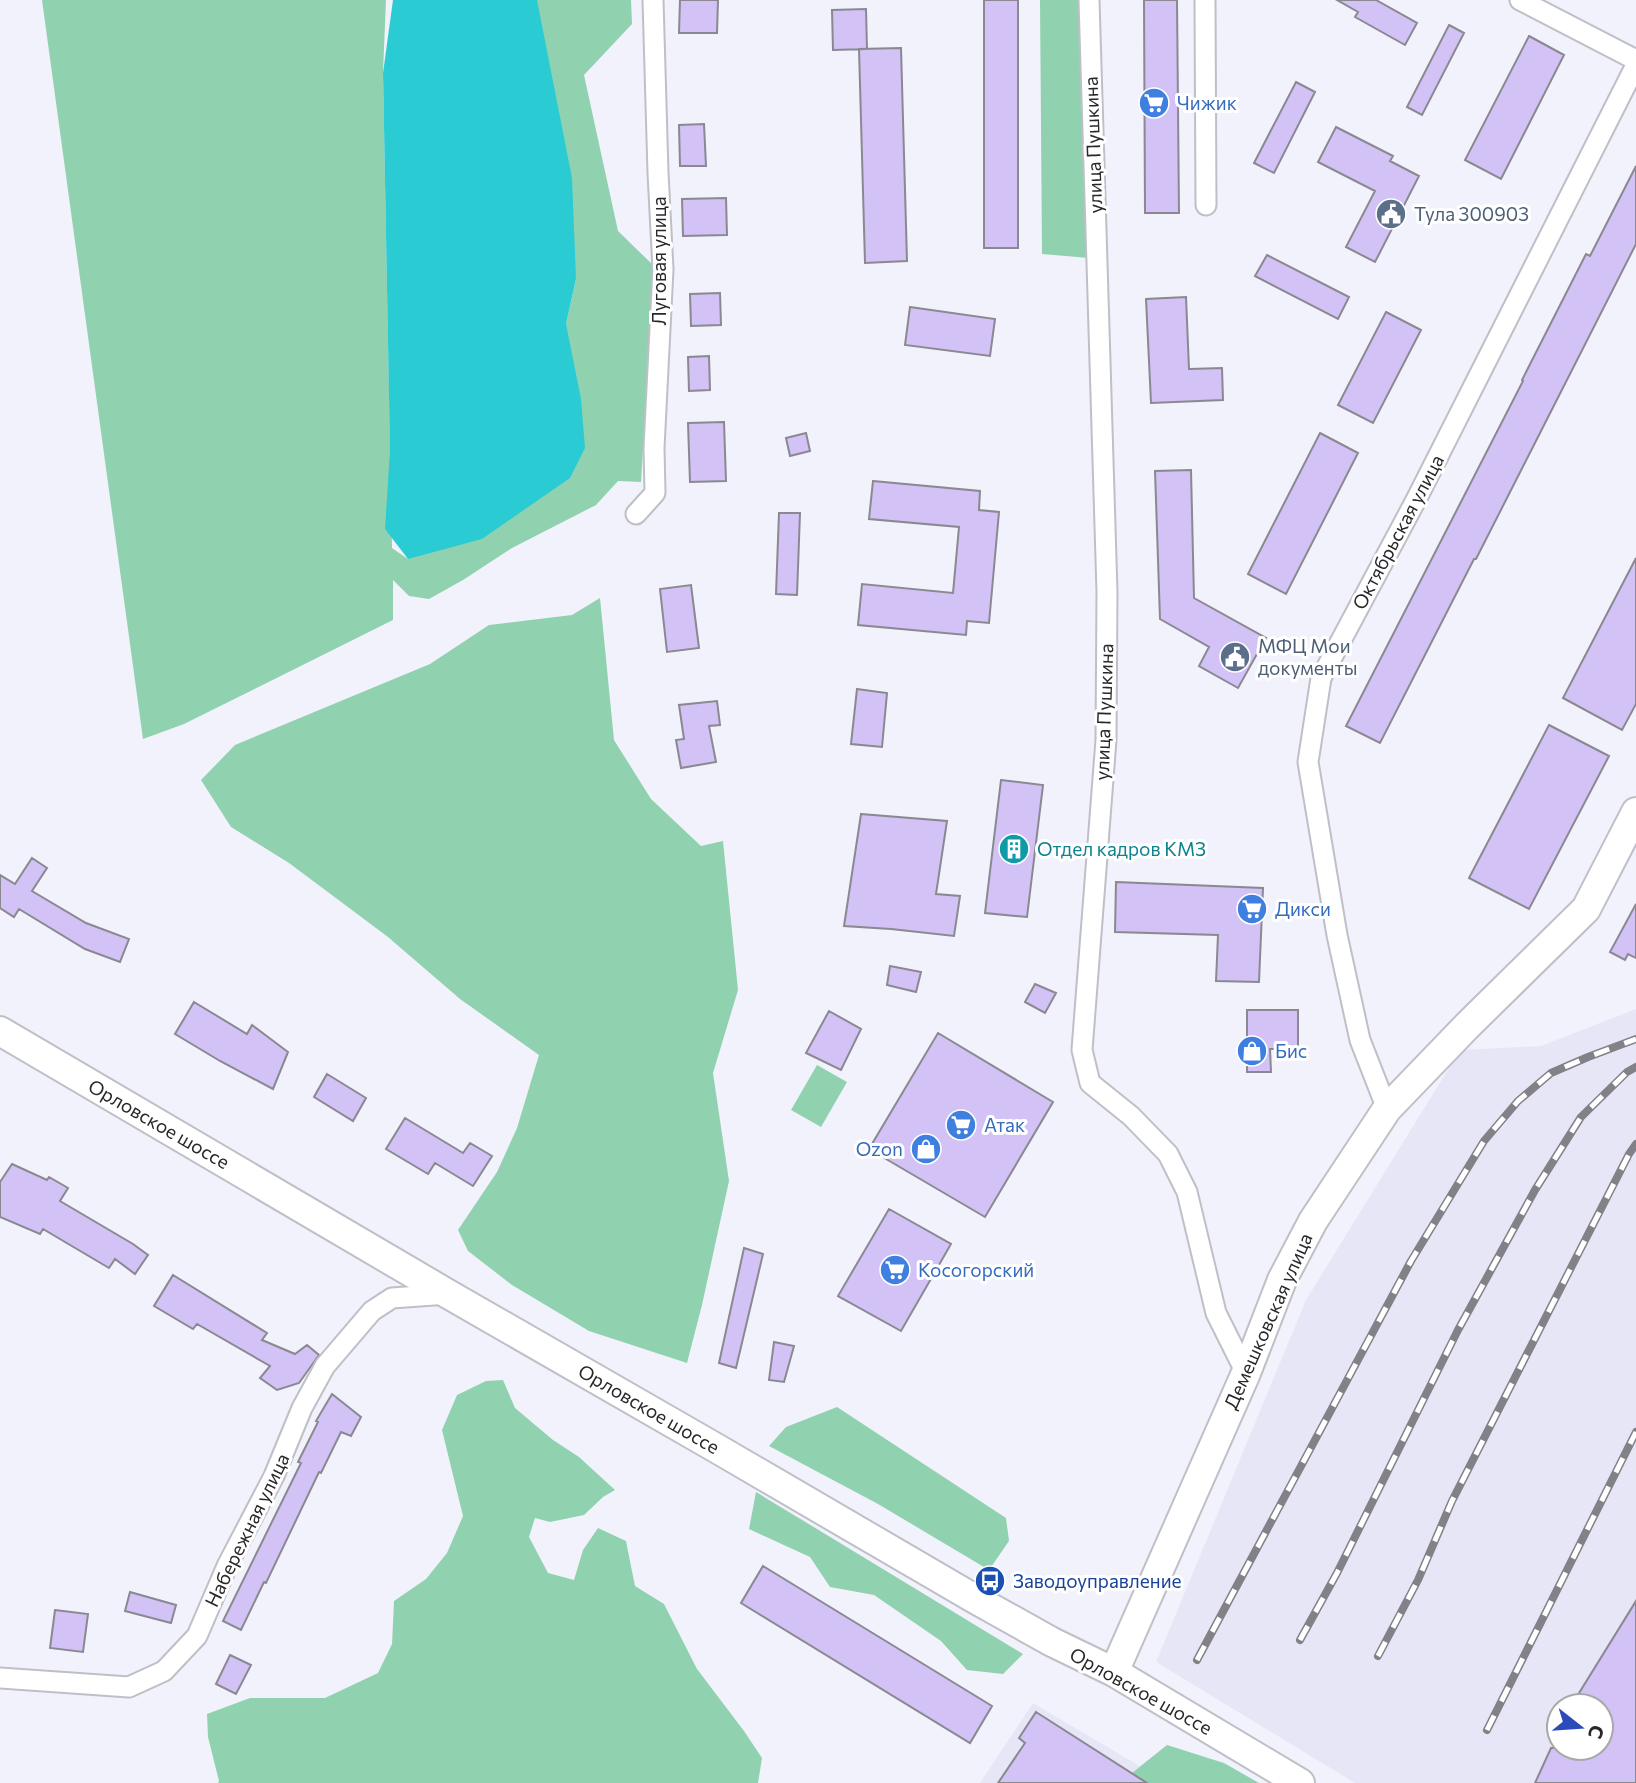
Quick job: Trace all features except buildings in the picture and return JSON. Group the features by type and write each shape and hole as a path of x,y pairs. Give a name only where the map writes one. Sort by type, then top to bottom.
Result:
{"main road":[{"name":"Демешковская улица","path":"1114,1672 1246,1373 1282,1280 1313,1221 1387,1109 1586,909 1636,812"},
{"name":"Орловское шоссе","path":"0,1031 975,1599 1052,1642 1114,1672 1300,1783"}],"street":[{"name":"Луговая улица","path":"636,514 655,493 654,448 663,269 653,0"},
{"name":"улица Пушкина","path":"1089,0 1107,592 1106,740 1082,1050 1090,1083 1131,1116 1168,1154 1187,1192 1216,1312 1246,1373"},
{"path":"1205,0 1206,205"},
{"path":"1520,0 1636,60"},
{"name":"Октябрьская улица","path":"1387,1109 1360,1040 1337,934 1308,762 1321,678 1416,500 1636,65"},
{"name":"Набережная улица","path":"0,1678 128,1686 164,1671 197,1636 227,1566 274,1476 302,1408 325,1366 372,1311 392,1298 448,1294"}],"shaded area":[{"path":"1636,1009 1636,1783 1355,1783 1156,1662 1306,1300 1460,1050 1541,1046"},
{"path":"1033,1703 1160,1778 1167,1783 980,1783"}],"green space":[{"path":"42,0 386,0 383,73 392,548 408,559 566,324 576,279 523,0 631,0 632,24 584,75 618,231 654,266 641,482 618,481 596,505 512,548 429,599 409,596 393,580 393,620 184,724 143,739"},
{"path":"1040,0 1081,0 1089,258 1042,254"},
{"path":"600,598 614,740 651,799 701,846 723,841 738,990 713,1073 729,1181 687,1363 589,1331 512,1285 468,1251 458,1230 497,1172 517,1128 539,1055 460,999 388,937 289,863 231,827 201,780 235,745 430,664 489,625 572,615"},
{"path":"817,1065 847,1082 821,1127 791,1110"},
{"path":"503,1380 515,1408 553,1440 579,1457 615,1490 584,1515 550,1522 535,1518 529,1537 548,1573 574,1580 583,1550 598,1528 626,1541 635,1586 664,1604 697,1669 762,1758 758,1783 218,1783 208,1737 207,1714 250,1698 325,1698 378,1673 392,1644 394,1601 426,1579 447,1553 463,1516 442,1430 457,1395 486,1381"},
{"path":"837,1407 1006,1518 1009,1541 989,1570 878,1504 769,1446 786,1427"},
{"path":"756,1492 1023,1654 1003,1674 967,1670 941,1641 874,1595 830,1587 810,1557 749,1529"},
{"path":"1167,1745 1224,1763 1259,1783 1126,1783 1132,1773"}],"water":[{"path":"393,0 537,0 572,178 576,279 566,324 581,399 585,448 570,478 482,539 408,559 385,529 390,451 383,73"}],"railway":[{"path":"1197,1660 1411,1261 1484,1141 1518,1101 1551,1073 1636,1039"},
{"path":"1300,1640 1337,1573 1458,1330 1535,1190 1581,1117 1627,1072 1636,1067"},
{"path":"1378,1656 1418,1580 1452,1501 1636,1144"},
{"path":"1487,1730 1636,1432"}],"place":[{"name":"Чижик","path":"1154,103"},
{"name":"Тула 300903","path":"1391,214"},
{"name":"МФЦ Мои документы","path":"1235,657"},
{"name":"Отдел кадров КМЗ","path":"1014,849"},
{"name":"Дикси","path":"1252,909"},
{"name":"Бис","path":"1252,1051"},
{"name":"Атак","path":"961,1125"},
{"name":"Ozon","path":"926,1149"},
{"name":"Косогорский","path":"895,1270"},
{"name":"Заводоуправление","path":"990,1581"}]}
